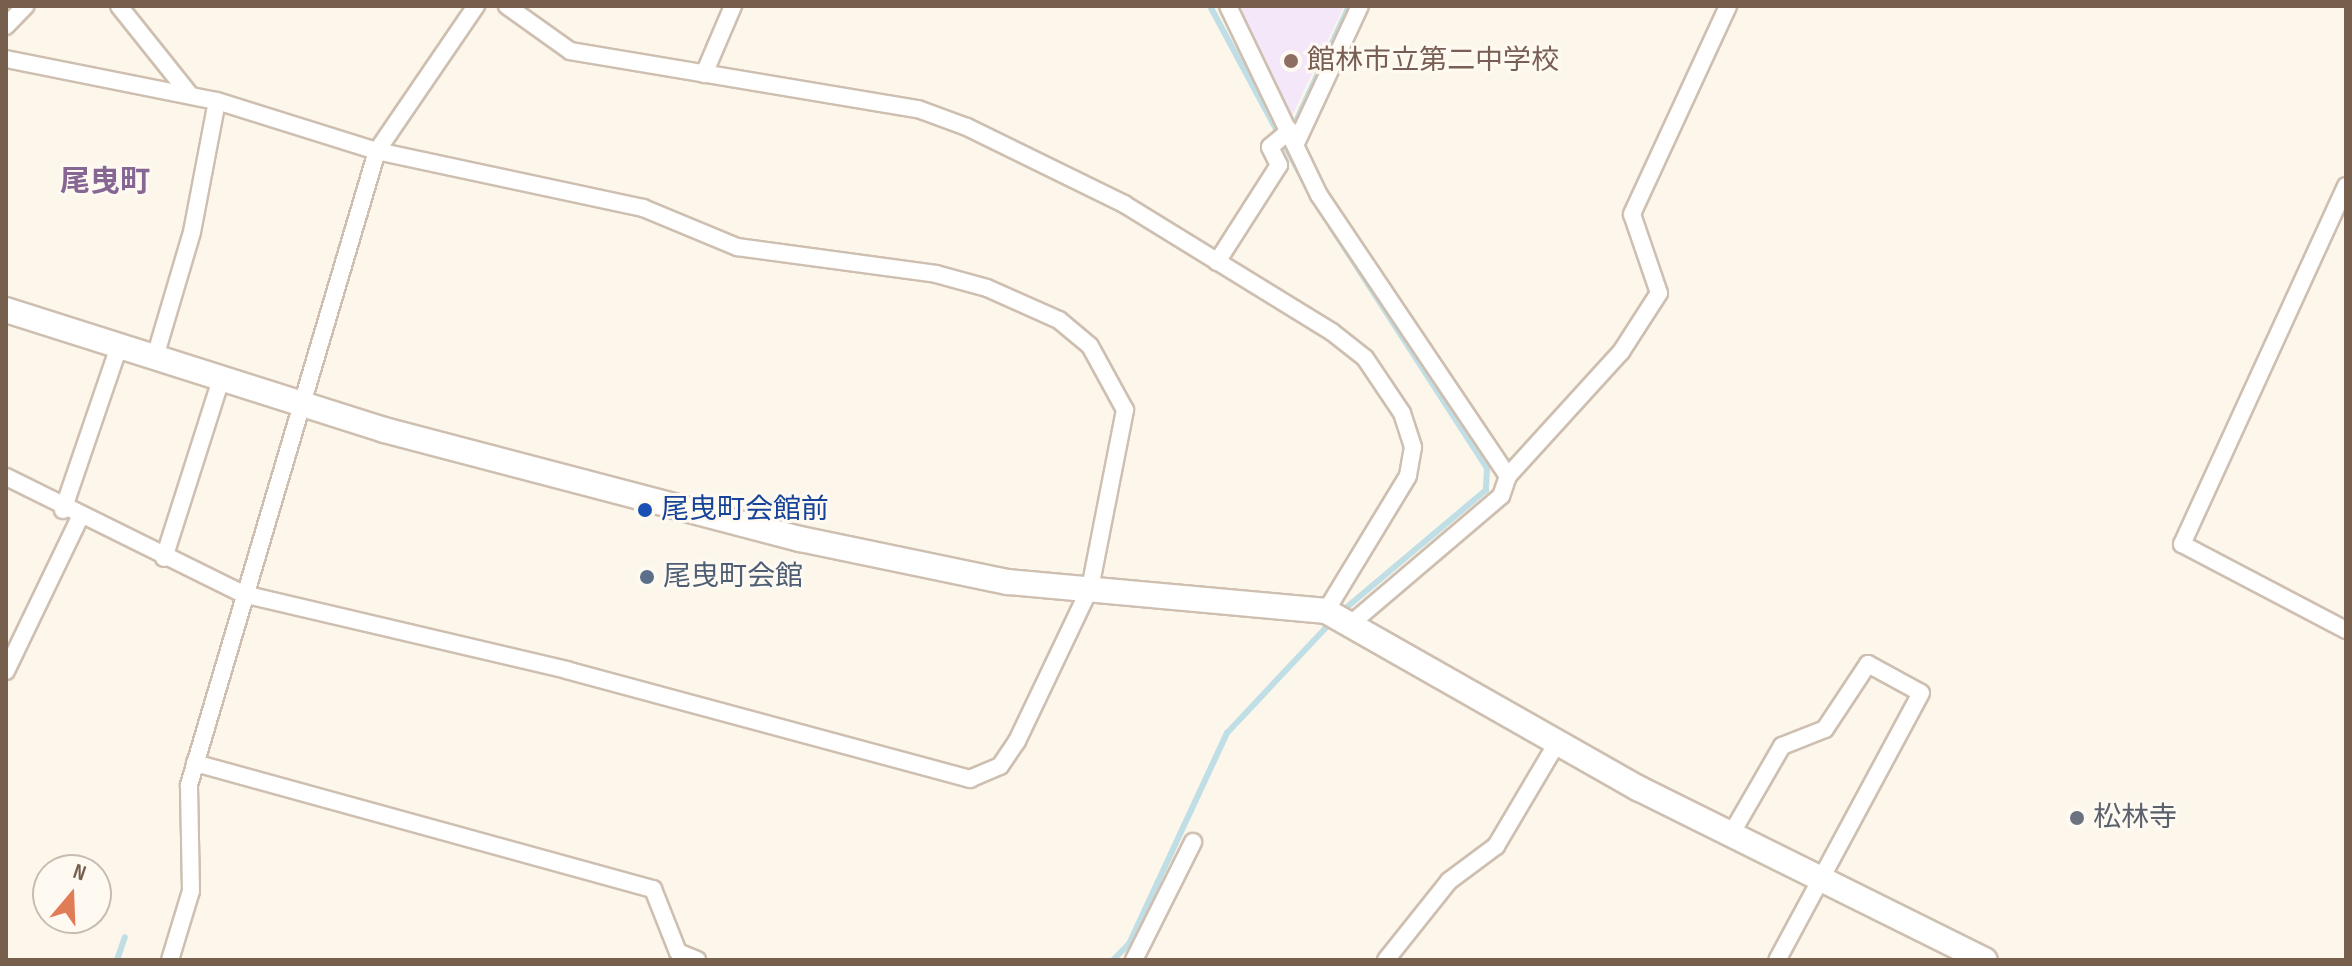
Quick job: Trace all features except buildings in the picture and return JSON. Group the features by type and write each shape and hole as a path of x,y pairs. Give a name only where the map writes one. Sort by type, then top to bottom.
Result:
{"street":[{"path":"6,26 25,6"},
{"path":"119,6 190,95"},
{"path":"170,960 191,891 189,785 243,594 377,151 476,6"},
{"path":"507,6 570,51 918,109 1124,204 1365,358 1406,425 1413,447 1408,476 1326,611"},
{"path":"704,74 733,6"},
{"path":"1228,6 1319,195 1508,476"},
{"path":"1217,262 1279,165 1270,147 1293,136 1360,6"},
{"path":"1353,622 1501,496 1508,476 1621,352 1659,293 1632,214 1728,6"},
{"path":"6,59 217,101 377,151 643,208 737,247 936,274 1059,320 1101,358 1125,410 1090,588 1017,741 1000,766 970,779 567,670 243,594 79,519 6,477"},
{"path":"155,357 192,232 217,101"},
{"path":"2346,186 2182,544 2346,630"},
{"path":"6,310 301,404 800,539 977,577 1326,611 1353,622 1557,743 1730,836 1985,960"},
{"path":"63,510 119,346"},
{"path":"164,558 221,379"},
{"path":"6,671 11,646 79,519"},
{"path":"1730,836 1782,746 1825,729 1868,664 1921,693 1777,960"},
{"path":"1386,960 1449,881 1496,846 1557,743"},
{"path":"195,763 653,889 678,952 697,960"},
{"path":"1134,960 1193,842"}],"shaded area":[{"name":"館林市立第二中学校","path":"1238,6 1344,6 1292,116"}],"waterway":[{"path":"1210,6 1314,200"},
{"path":"1292,130 1349,6"},
{"path":"1331,227 1487,468 1486,490 1340,613"},
{"path":"1113,960 1129,944 1227,733 1332,621"},
{"path":"117,960 125,937"}],"place":[{"name":"館林市立第二中学校","path":"1291,61"},
{"name":"尾曳町会館前","path":"645,510"},
{"name":"尾曳町会館","path":"647,577"},
{"name":"松林寺","path":"2077,818"}],"district":[{"name":"尾曳町","path":"105,182"}]}
